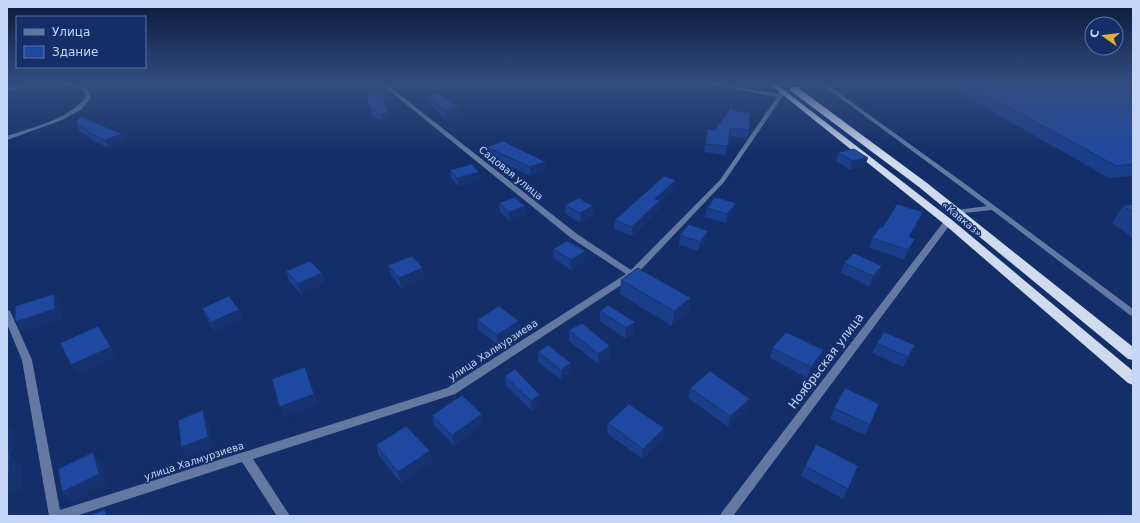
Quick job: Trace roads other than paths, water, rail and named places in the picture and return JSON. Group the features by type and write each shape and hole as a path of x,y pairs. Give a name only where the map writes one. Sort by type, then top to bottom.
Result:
{"highway":[{"name":"«Кавказ»","path":"805,107 948,222 1133,379"},
{"name":"«Кавказ»","path":"809,107 923,185 1133,355"}],"street":[{"path":"7,138 60,119 80,107"},
{"name":"Садовая улица","path":"413,107 574,236 632,274"},
{"name":"улица Халмурзиева","path":"58,516 451,391 632,274 722,181 770,107"},
{"path":"855,107 1133,313"},
{"path":"956,212 992,208"},
{"name":"Ноябрьская улица","path":"726,516 948,222"},
{"path":"7,313 27,360 55,516"},
{"path":"245,457 284,516"}]}
